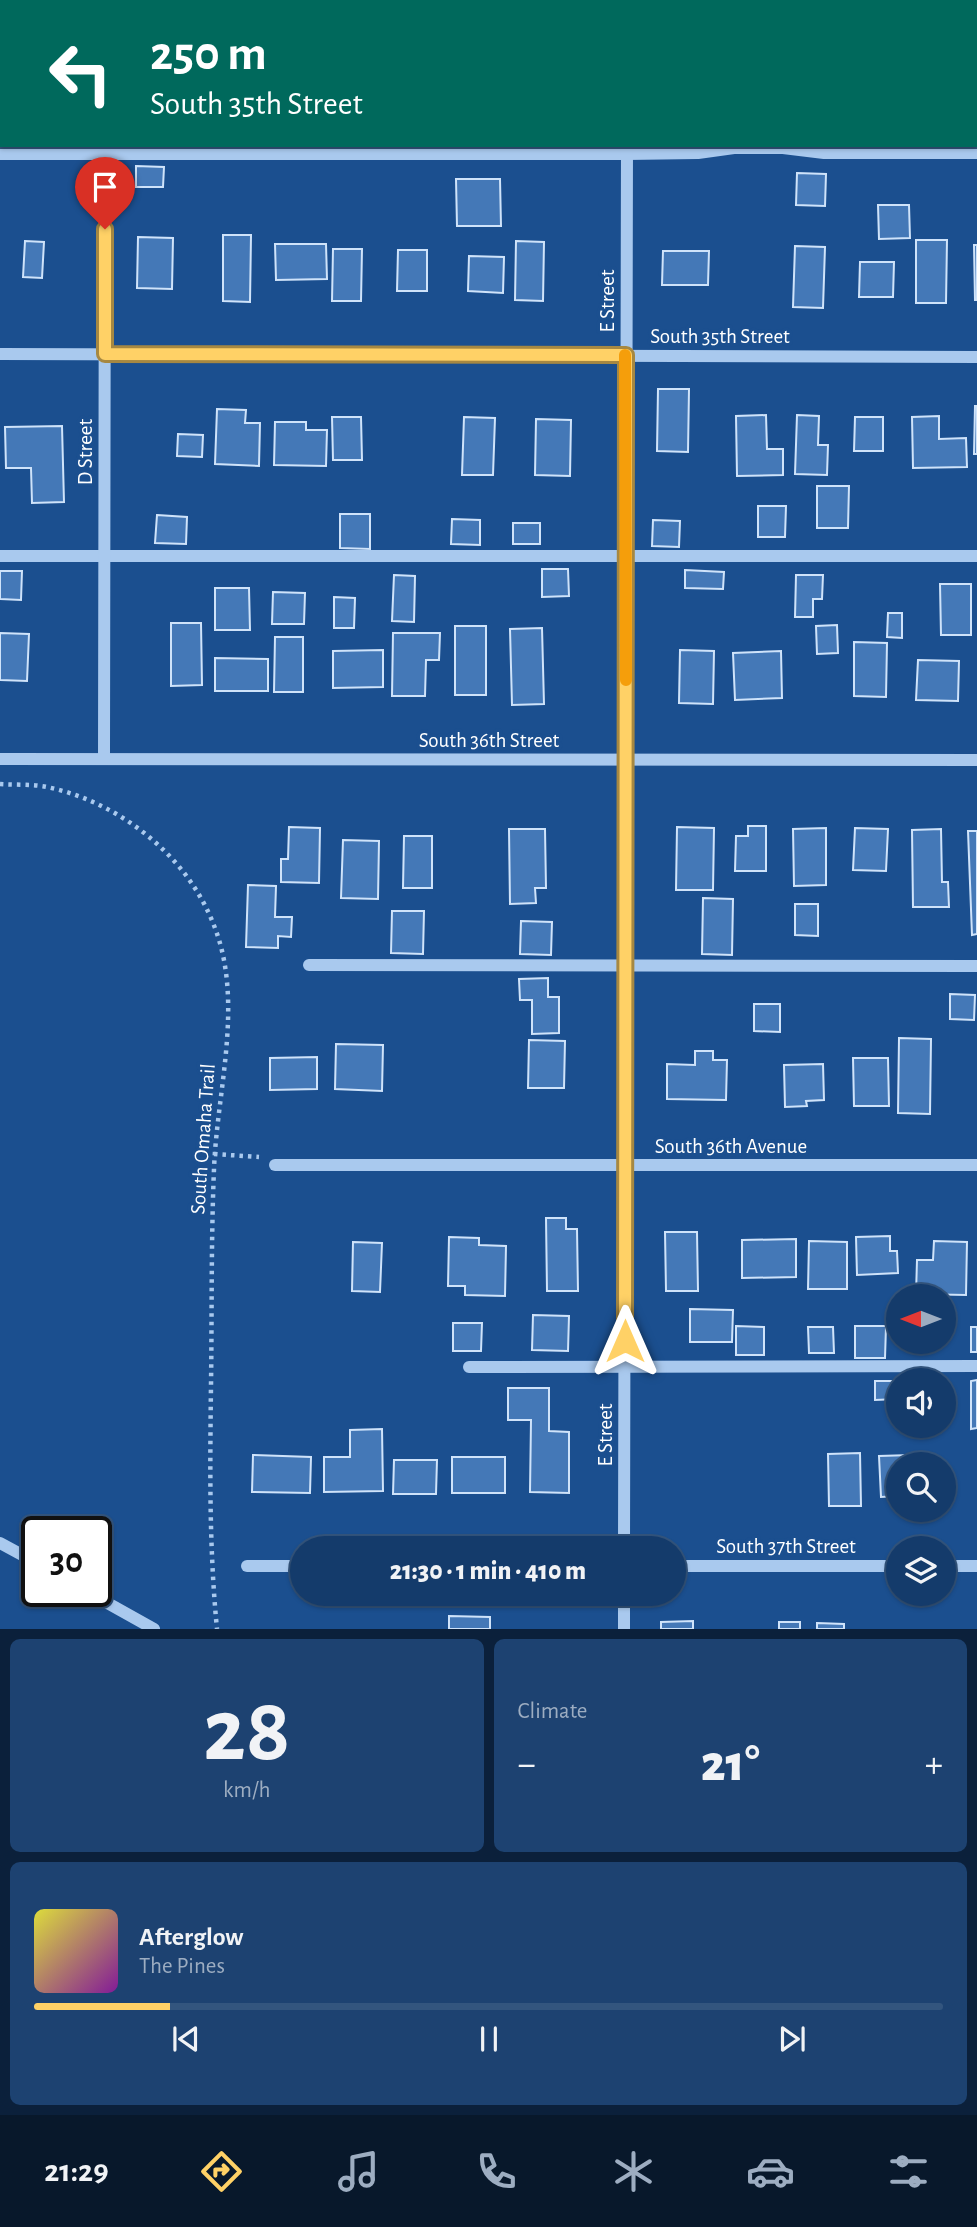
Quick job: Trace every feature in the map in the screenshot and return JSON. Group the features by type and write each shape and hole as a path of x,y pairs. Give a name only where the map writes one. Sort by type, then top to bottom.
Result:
{"street":[{"path":"0,154 106,150 627,150 698,153 734,148 782,148 824,153 977,153"},
{"name":"D Street","path":"104,759 106,150"},
{"name":"E Street","path":"624,1536 627,150"},
{"name":"South 35th Street","path":"0,354 977,357"},
{"path":"0,556 977,556"},
{"name":"South 36th Street","path":"0,759 977,760"},
{"path":"309,965 625,963 977,966"},
{"name":"South 36th Avenue","path":"275,1165 977,1165"},
{"path":"469,1367 977,1366"},
{"path":"0,1543 21,1554"},
{"path":"247,1566 290,1566"},
{"name":"South 37th Street","path":"686,1566 886,1566"},
{"path":"956,1566 977,1566"},
{"path":"112,1606 154,1629"},
{"path":"624,1606 624,1629"}],"path":[{"name":"South Omaha Trail","path":"0,783 48,787 112,812 162,849 182,868 201,896 221,946 227,981 222,1103 214,1154 210,1550 216,1629"},
{"path":"214,1154 255,1155 275,1165"}],"building":[{"path":"136,166 164,167 163,187 136,187"},
{"path":"797,173 826,174 825,206 796,205"},
{"path":"456,179 500,179 501,226 457,226"},
{"path":"878,205 909,205 910,238 879,239"},
{"path":"223,235 251,235 250,302 223,301"},
{"path":"138,237 173,238 172,289 137,288"},
{"path":"916,240 947,240 946,303 916,303"},
{"path":"25,241 44,242 42,278 23,277"},
{"path":"516,241 544,242 543,301 515,300"},
{"path":"275,244 326,244 327,279 276,280"},
{"path":"974,245 977,245 977,300 975,300"},
{"path":"795,246 825,247 823,308 793,307"},
{"path":"333,249 362,249 361,301 332,301"},
{"path":"398,250 427,250 427,291 397,291"},
{"path":"663,251 709,251 708,285 662,285"},
{"path":"469,256 504,257 503,293 468,291"},
{"path":"860,262 894,262 893,297 859,297"},
{"path":"658,389 689,389 688,452 657,451"},
{"path":"977,406 977,454 974,454"},
{"path":"217,409 246,410 245,423 260,423 259,466 215,464"},
{"path":"766,415 767,449 783,449 783,475 737,476 736,416"},
{"path":"797,415 819,416 818,445 828,445 827,475 795,474"},
{"path":"939,416 939,439 966,438 967,467 913,468 912,417"},
{"path":"332,417 361,417 362,460 333,460"},
{"path":"464,417 495,418 493,475 462,475"},
{"path":"855,417 883,417 883,451 854,451"},
{"path":"536,419 571,420 570,476 535,475"},
{"path":"275,422 306,422 306,430 327,430 326,466 274,465"},
{"path":"62,426 64,502 32,503 31,468 6,468 5,427"},
{"path":"178,434 203,435 202,457 177,456"},
{"path":"817,486 849,486 848,528 817,528"},
{"path":"758,506 786,506 785,537 758,537"},
{"path":"340,514 370,514 370,549 340,548"},
{"path":"157,515 187,517 186,544 155,543"},
{"path":"452,519 480,520 480,545 451,544"},
{"path":"653,520 680,521 679,547 652,546"},
{"path":"513,523 540,523 540,544 513,544"},
{"path":"542,569 568,569 569,596 542,597"},
{"path":"685,570 724,572 723,589 685,588"},
{"path":"0,571 22,571 21,600 0,599"},
{"path":"394,575 415,576 414,622 392,621"},
{"path":"796,575 823,575 822,599 813,599 813,617 795,617"},
{"path":"940,584 971,584 971,635 941,635"},
{"path":"215,588 249,588 250,630 215,630"},
{"path":"273,592 305,593 304,624 272,624"},
{"path":"334,597 355,598 354,628 334,628"},
{"path":"888,613 902,613 902,638 887,637"},
{"path":"171,623 201,623 202,685 171,686"},
{"path":"837,625 838,653 817,654 816,626"},
{"path":"455,626 486,626 486,695 455,695"},
{"path":"542,628 544,704 512,705 510,629"},
{"path":"0,633 29,634 27,681 0,680"},
{"path":"393,633 440,633 439,660 426,660 425,696 392,696"},
{"path":"275,637 303,637 303,692 274,692"},
{"path":"854,642 887,643 886,697 854,696"},
{"path":"383,650 383,687 333,688 333,651"},
{"path":"680,650 714,651 713,704 679,703"},
{"path":"781,651 782,698 735,700 733,653"},
{"path":"215,658 268,659 268,691 215,691"},
{"path":"918,660 959,661 958,701 916,700"},
{"path":"748,826 766,826 766,871 735,871 736,836 748,836"},
{"path":"289,827 320,828 319,883 281,882 281,859 288,859"},
{"path":"677,827 714,828 713,890 676,890"},
{"path":"826,828 826,885 794,886 793,829"},
{"path":"855,828 888,829 886,871 853,870"},
{"path":"509,829 545,829 546,888 535,888 536,903 510,904"},
{"path":"941,829 942,882 948,882 949,907 913,907 912,830"},
{"path":"968,831 977,831 977,934 972,935"},
{"path":"404,836 432,836 432,888 403,888"},
{"path":"343,840 379,841 378,899 341,898"},
{"path":"248,885 276,886 275,917 292,917 291,937 278,936 278,948 246,947"},
{"path":"703,898 733,899 732,955 702,954"},
{"path":"795,904 818,904 818,936 795,935"},
{"path":"392,911 424,911 423,954 391,953"},
{"path":"521,921 552,922 551,955 520,954"},
{"path":"548,978 548,997 559,997 559,1033 532,1034 532,1000 520,1000 519,979"},
{"path":"950,994 975,995 974,1020 950,1019"},
{"path":"754,1004 780,1004 780,1032 754,1031"},
{"path":"899,1038 931,1039 930,1114 898,1113"},
{"path":"529,1040 565,1041 564,1088 528,1088"},
{"path":"336,1044 383,1045 382,1091 335,1089"},
{"path":"695,1051 713,1051 713,1060 727,1060 726,1100 667,1099 667,1064 695,1065"},
{"path":"317,1057 317,1089 270,1090 270,1058"},
{"path":"853,1058 888,1058 889,1106 854,1106"},
{"path":"823,1064 824,1100 806,1101 807,1106 785,1107 784,1065"},
{"path":"546,1218 566,1218 566,1229 577,1229 578,1291 547,1291"},
{"path":"665,1232 697,1232 698,1291 666,1291"},
{"path":"890,1236 890,1251 897,1251 898,1273 857,1275 856,1237"},
{"path":"449,1237 479,1238 479,1245 506,1246 505,1296 465,1295 465,1286 448,1286"},
{"path":"796,1239 796,1277 742,1278 742,1240"},
{"path":"809,1241 847,1242 847,1289 808,1289"},
{"path":"934,1241 967,1242 966,1295 956,1295 956,1284 916,1284 917,1260 933,1260"},
{"path":"353,1242 382,1243 380,1292 352,1291"},
{"path":"690,1309 733,1310 732,1342 690,1342"},
{"path":"533,1315 569,1316 568,1351 532,1350"},
{"path":"453,1323 482,1323 481,1351 453,1351"},
{"path":"736,1326 764,1327 764,1355 736,1355"},
{"path":"855,1326 886,1326 885,1358 855,1358"},
{"path":"808,1327 833,1327 834,1353 809,1353"},
{"path":"971,1327 977,1327 977,1352 971,1352"},
{"path":"977,1380 977,1428 971,1429 971,1381"},
{"path":"875,1381 886,1381 886,1400 875,1400"},
{"path":"508,1388 549,1388 549,1431 569,1432 569,1493 530,1492 531,1420 508,1420"},
{"path":"382,1429 383,1491 324,1492 324,1457 350,1457 350,1430"},
{"path":"860,1453 861,1506 829,1506 828,1454"},
{"path":"253,1455 311,1457 310,1493 252,1492"},
{"path":"879,1456 886,1456 886,1497 881,1497"},
{"path":"452,1457 505,1457 505,1493 452,1493"},
{"path":"394,1460 437,1460 436,1494 393,1494"},
{"path":"449,1616 490,1617 490,1629 449,1629"},
{"path":"693,1621 693,1629 661,1629 661,1622"},
{"path":"779,1622 800,1622 800,1629 779,1629"},
{"path":"817,1623 844,1624 844,1629 817,1629"}],"slow traffic":[{"path":"625,355 626,680"}],"route":[{"path":"105,229 105,354 626,355 625,1341"}]}
